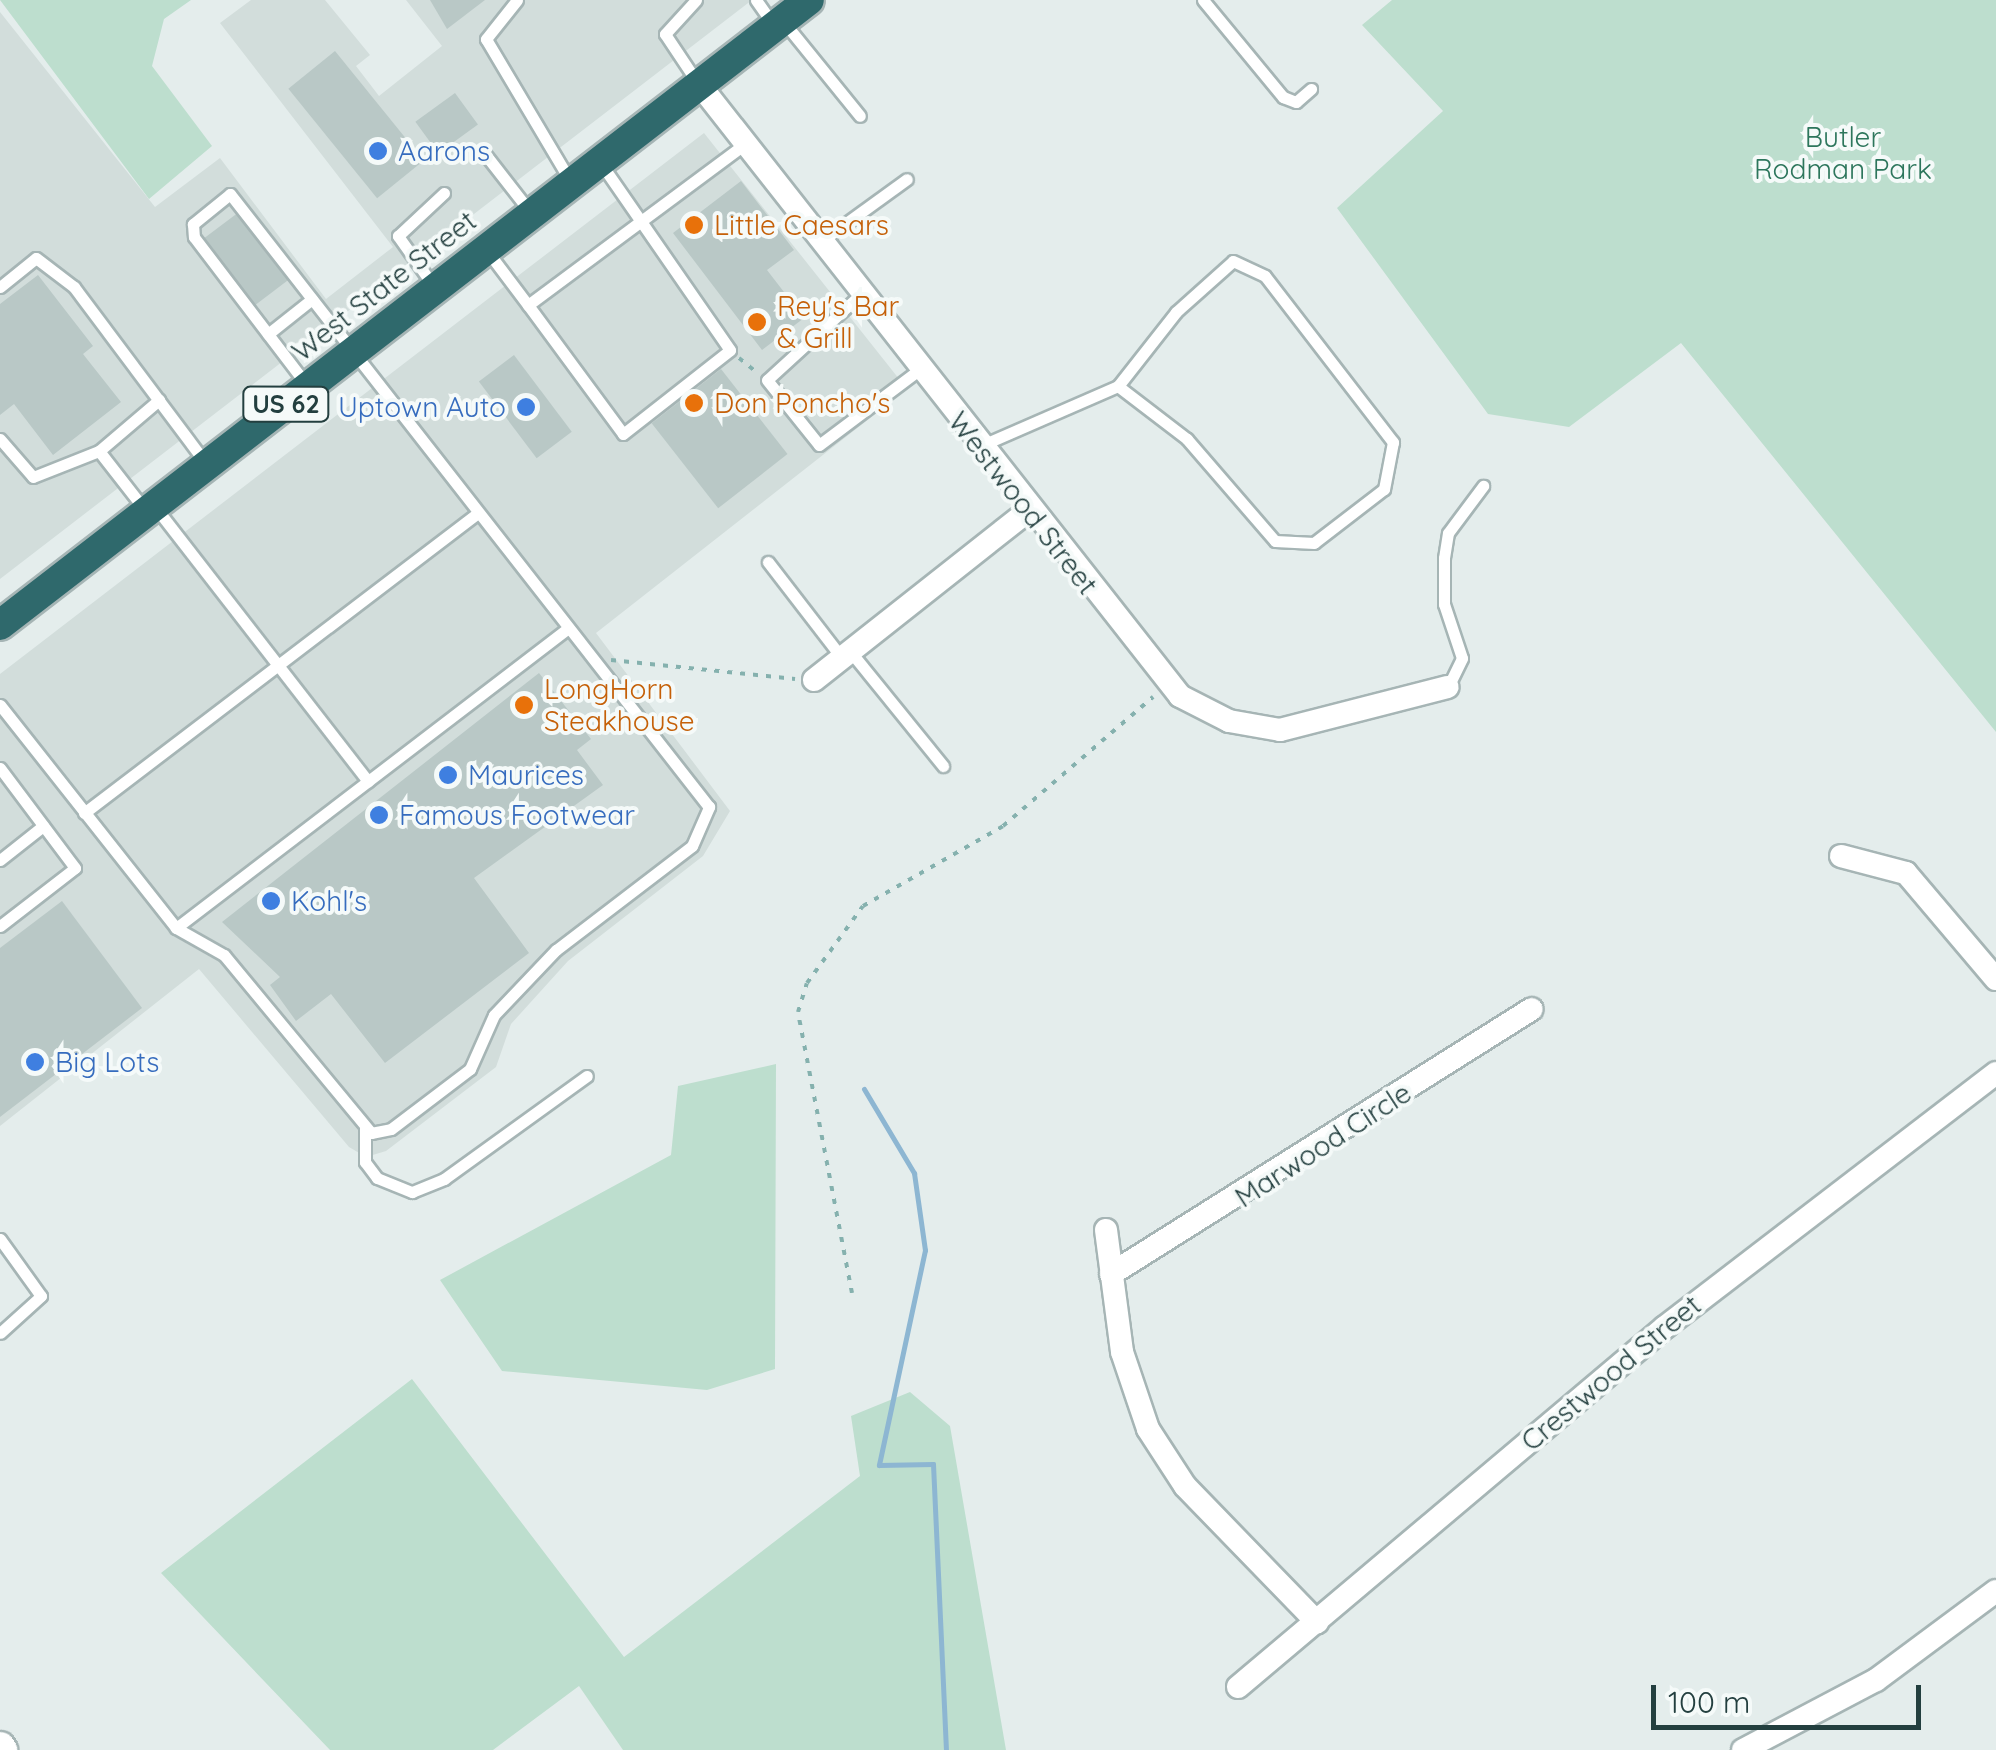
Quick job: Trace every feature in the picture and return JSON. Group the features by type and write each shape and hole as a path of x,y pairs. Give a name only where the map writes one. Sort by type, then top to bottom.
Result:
{"highway":[{"name":"West State Street","path":"4,613 150,509 809,0"}],"street":[{"name":"Westwood Street","path":"698,84 978,447 1168,684 1228,721 1280,730 1448,687"},
{"path":"814,680 1028,510"},
{"path":"1841,856 1906,873 1996,979"},
{"name":"Marwood Circle","path":"1111,1274 1531,1009"},
{"name":"Crestwood Street","path":"1238,1688 1665,1327 1996,1073"},
{"path":"1106,1230 1128,1378 1161,1452 1317,1622"},
{"path":"1742,1750 1876,1680 1996,1591"}],"lane":[{"path":"517,0 486,39 572,182"},
{"path":"696,0 665,34 698,84"},
{"path":"756,0 860,116"},
{"path":"1207,2 1283,97 1296,102 1311,89"},
{"path":"528,305 745,144"},
{"path":"485,154 531,213"},
{"path":"485,249 623,434 730,350 635,223 599,160"},
{"path":"820,242 907,179"},
{"path":"435,288 398,236 444,193"},
{"path":"308,386 194,237 193,224 230,194 477,514 597,658 709,807 692,846 556,950 494,1015 470,1069 391,1130 365,1128"},
{"path":"0,287 36,258 74,287 208,464"},
{"path":"978,447 1118,386 1212,275 1244,260 1385,430 1391,475 1329,534 1284,545 1187,440 1118,386"},
{"path":"861,294 767,380 818,446 919,370"},
{"path":"268,334 312,299"},
{"path":"0,439 33,477 99,451 159,400"},
{"path":"99,451 279,666 368,781"},
{"path":"1448,687 1462,658 1444,604 1448,532 1482,486"},
{"path":"84,813 477,514"},
{"path":"768,562 943,766"},
{"path":"176,928 569,628"},
{"path":"0,705 176,928 224,955 365,1128 371,1170 412,1192 444,1179 587,1076"},
{"path":"0,768 75,868 0,926"},
{"path":"0,860 44,826"},
{"path":"0,1240 40,1296 0,1333"}],"path":[{"path":"730,350 767,380"},
{"path":"597,658 814,680"},
{"path":"852,1292 798,1012 828,943 862,906 1003,826 1168,684"}],"shaded area":[{"path":"251,0 325,0 370,55 356,66 379,96 442,46 406,0 752,0 0,579 0,12 155,207 220,158 326,299 393,247 220,23"},
{"path":"704,133 907,389 596,633 730,811 703,856 568,961 511,1024 496,1067 386,1151 366,1157 349,1147 199,969 0,1126 0,674"}],"green space":[{"path":"0,0 191,0 164,19 152,66 212,146 149,199"},
{"name":"Butler Rodman Park","path":"1392,0 1996,0 1996,732 1681,343 1569,427 1488,414 1337,208 1443,111 1362,25"},
{"path":"776,1064 775,1369 707,1390 502,1371 440,1280 671,1155 678,1086"},
{"path":"412,1379 624,1657 860,1476 851,1416 910,1392 950,1426 1006,1750 623,1750 579,1686 493,1750 330,1750 161,1573"}],"building":[{"path":"430,0 485,0 447,29"},
{"path":"335,51 424,161 377,198 288,89"},
{"path":"455,93 478,125 438,153 415,122"},
{"path":"741,181 794,250 767,270 804,318 762,350 673,233"},
{"path":"239,212 290,279 254,306 203,239"},
{"path":"38,275 93,346 83,354 121,402 53,455 14,404 0,415 0,304"},
{"name":"Uptown Auto","path":"514,355 572,432 537,458 479,381"},
{"path":"721,369 787,454 718,508 652,423"},
{"path":"539,673 591,739 577,750 603,785 474,878 529,953 385,1063 331,994 296,1021 270,985 280,977 222,922"},
{"name":"Big Lots","path":"62,901 142,1008 0,1117 0,948"}],"waterway":[{"path":"864,1089 914,1173 925,1250 879,1465 933,1464 946,1750"}],"place":[{"name":"Aarons","path":"378,151"},
{"name":"Little Caesars","path":"694,225"},
{"name":"Rey's Bar & Grill","path":"757,322"},
{"name":"Don Poncho's","path":"694,403"},
{"name":"Uptown Auto","path":"526,407"},
{"name":"LongHorn Steakhouse","path":"524,705"},
{"name":"Maurices","path":"448,775"},
{"name":"Famous Footwear","path":"379,815"},
{"name":"Kohl's","path":"271,901"},
{"name":"Big Lots","path":"35,1062"}]}
